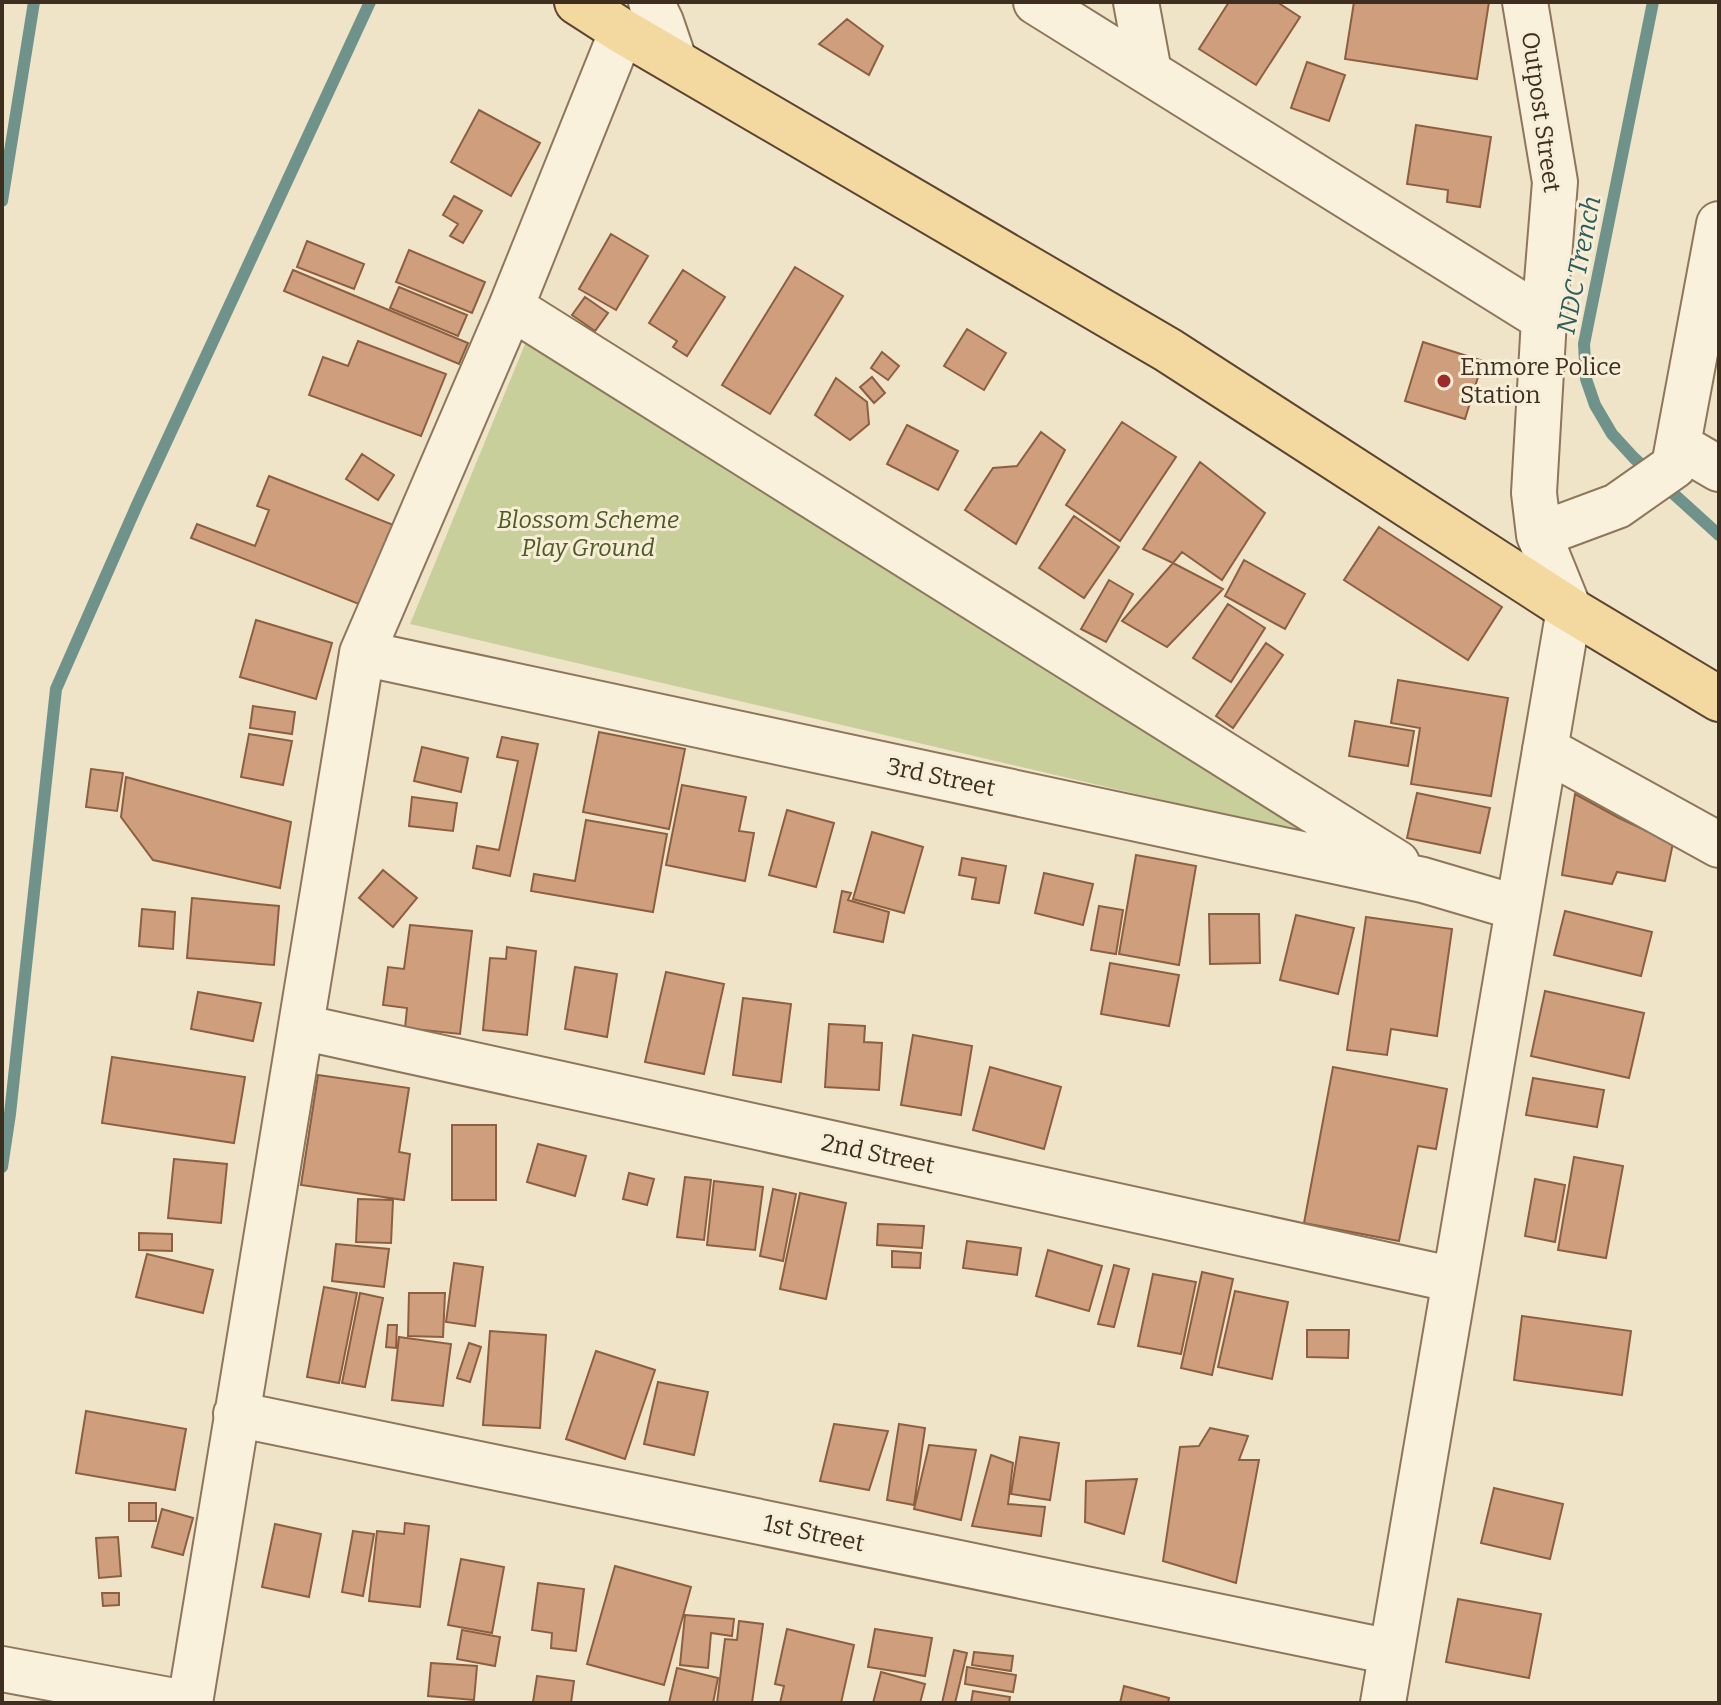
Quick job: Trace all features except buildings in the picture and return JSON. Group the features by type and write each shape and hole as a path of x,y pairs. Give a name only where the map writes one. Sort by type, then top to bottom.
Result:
{"main road":[{"path":"577,2 636,16 674,60 1168,350 1569,609 1719,699"}],"street":[{"path":"1036,2 1544,319"},
{"path":"1136,2 1149,72"},
{"name":"Outpost Street","path":"1525,2 1555,182 1534,493 1539,535 1569,609"},
{"path":"2,1669 188,1703 362,653 636,16"},
{"path":"1539,535 1617,506 1676,456 1719,224"},
{"path":"511,307 1423,880"},
{"path":"1676,456 1719,469"},
{"path":"1383,1703 1569,609"},
{"name":"3rd Street","path":"362,653 1423,880 1518,908"},
{"path":"1545,749 1719,845"},
{"name":"2nd Street","path":"301,1027 1455,1280"},
{"name":"1st Street","path":"236,1414 1391,1652"}],"green space":[{"name":"Blossom Scheme Play Ground","path":"525,344 1316,836 410,624"}],"waterway":[{"path":"2,201 34,2"},
{"path":"2,1167 56,689 137,505 370,2"},
{"name":"NDC Trench","path":"1653,2 1584,344 1586,379 1595,405 1612,434 1719,535"}],"place":[{"name":"Enmore Police Station","path":"1444,381"}]}
